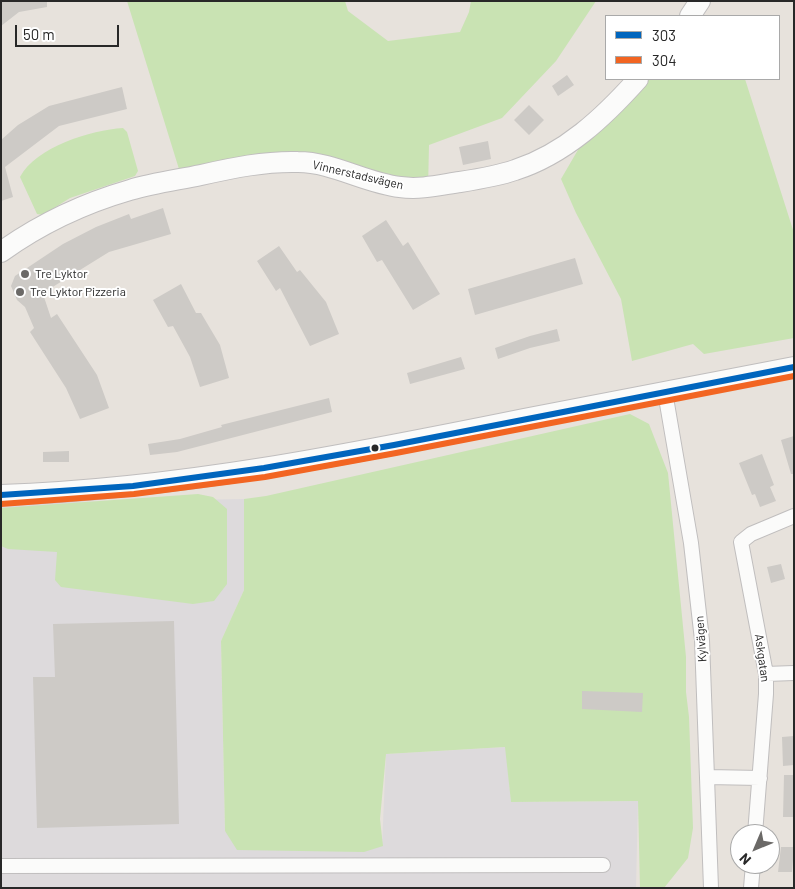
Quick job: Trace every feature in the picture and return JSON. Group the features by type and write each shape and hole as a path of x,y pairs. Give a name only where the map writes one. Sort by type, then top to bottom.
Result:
{"main road":[{"path":"691,15 700,1"},
{"name":"Vinnerstadsvägen","path":"1,252 54,221 98,200 132,190 240,167 300,162 328,166 378,183 413,188 490,177 516,170 539,161 578,137 613,106 637,80"},
{"path":"1,495 52,494 163,483 281,466 794,367"}],"street":[{"name":"Kylvägen","path":"665,392 691,543 699,604 708,777 711,888"},
{"name":"Askgatan","path":"756,824 766,674 741,547 743,539 751,534 794,516"},
{"path":"766,674 794,673"},
{"path":"708,777 760,778"},
{"path":"1,866 603,865"},
{"path":"751,888 752,874"}],"shaded area":[{"path":"244,499 244,590 221,641 225,831 382,846 386,754 506,747 511,802 638,801 636,888 1,888 1,507 73,502"}],"green space":[{"path":"127,1 345,1 348,11 388,41 460,32 469,12 471,1 596,1 556,61 502,118 429,145 428,189 377,189 302,171 235,172 183,182"},
{"path":"639,80 745,80 794,233 794,338 704,354 693,344 632,361 621,299 576,213 561,179 593,124"},
{"path":"123,128 127,132 138,171 135,176 70,198 43,215 37,214 20,177 28,166 38,157 65,142 96,132"},
{"path":"630,414 649,424 668,473 686,657 693,828 688,858 664,888 640,888 638,801 511,802 505,747 386,754 380,819 383,846 364,852 237,850 225,831 221,641 244,590 244,499 266,496"},
{"path":"198,494 213,497 227,509 227,584 214,601 193,604 61,587 55,580 57,552 8,549 1,546 1,508"}],"building":[{"path":"1,1 47,1 47,7 19,12 1,26"},
{"path":"567,75 574,85 558,96 552,86"},
{"path":"122,87 127,109 59,126 5,167 13,197 1,201 1,140 18,125 49,106"},
{"path":"529,105 544,120 529,135 514,120"},
{"path":"488,141 491,159 463,165 459,147"},
{"path":"163,208 171,234 109,252 51,288 42,291 51,318 57,314 97,375 109,408 80,419 66,388 30,332 34,328 25,307 17,300 11,286 15,276 63,244 96,227 129,214 131,219"},
{"path":"386,220 403,246 408,242 440,294 413,310 382,260 377,262 362,236"},
{"path":"279,246 297,272 300,270 326,302 339,334 310,346 280,288 276,291 257,261"},
{"path":"575,258 583,284 475,315 468,289"},
{"path":"181,284 196,313 201,313 220,345 229,378 200,387 190,357 173,326 168,327 153,300"},
{"path":"557,329 560,341 530,348 498,359 495,348"},
{"path":"461,357 465,369 410,384 407,373"},
{"path":"329,398 332,412 177,452 150,455 148,444 180,439 222,427 221,425"},
{"path":"794,436 794,474 791,474 781,440"},
{"path":"69,451 69,462 43,462 43,452"},
{"path":"762,454 774,485 770,487 776,501 760,507 755,494 752,495 739,463"},
{"path":"781,564 785,579 771,583 767,567"},
{"path":"174,621 179,824 37,828 33,677 55,677 53,624"},
{"path":"582,691 643,693 642,712 582,709"},
{"path":"794,736 794,765 783,766 782,737"},
{"path":"784,775 794,775 794,817 783,817"},
{"path":"781,847 794,847 792,872 780,872"}],"transit line":[{"name":"303","path":"1,495 133,486 264,468 394,445 794,367"},
{"name":"304","path":"1,504 134,494 265,477 794,376"}],"place":[{"name":"Tre Lyktor","path":"25,274"},
{"name":"Tre Lyktor Pizzeria","path":"20,292"}]}
